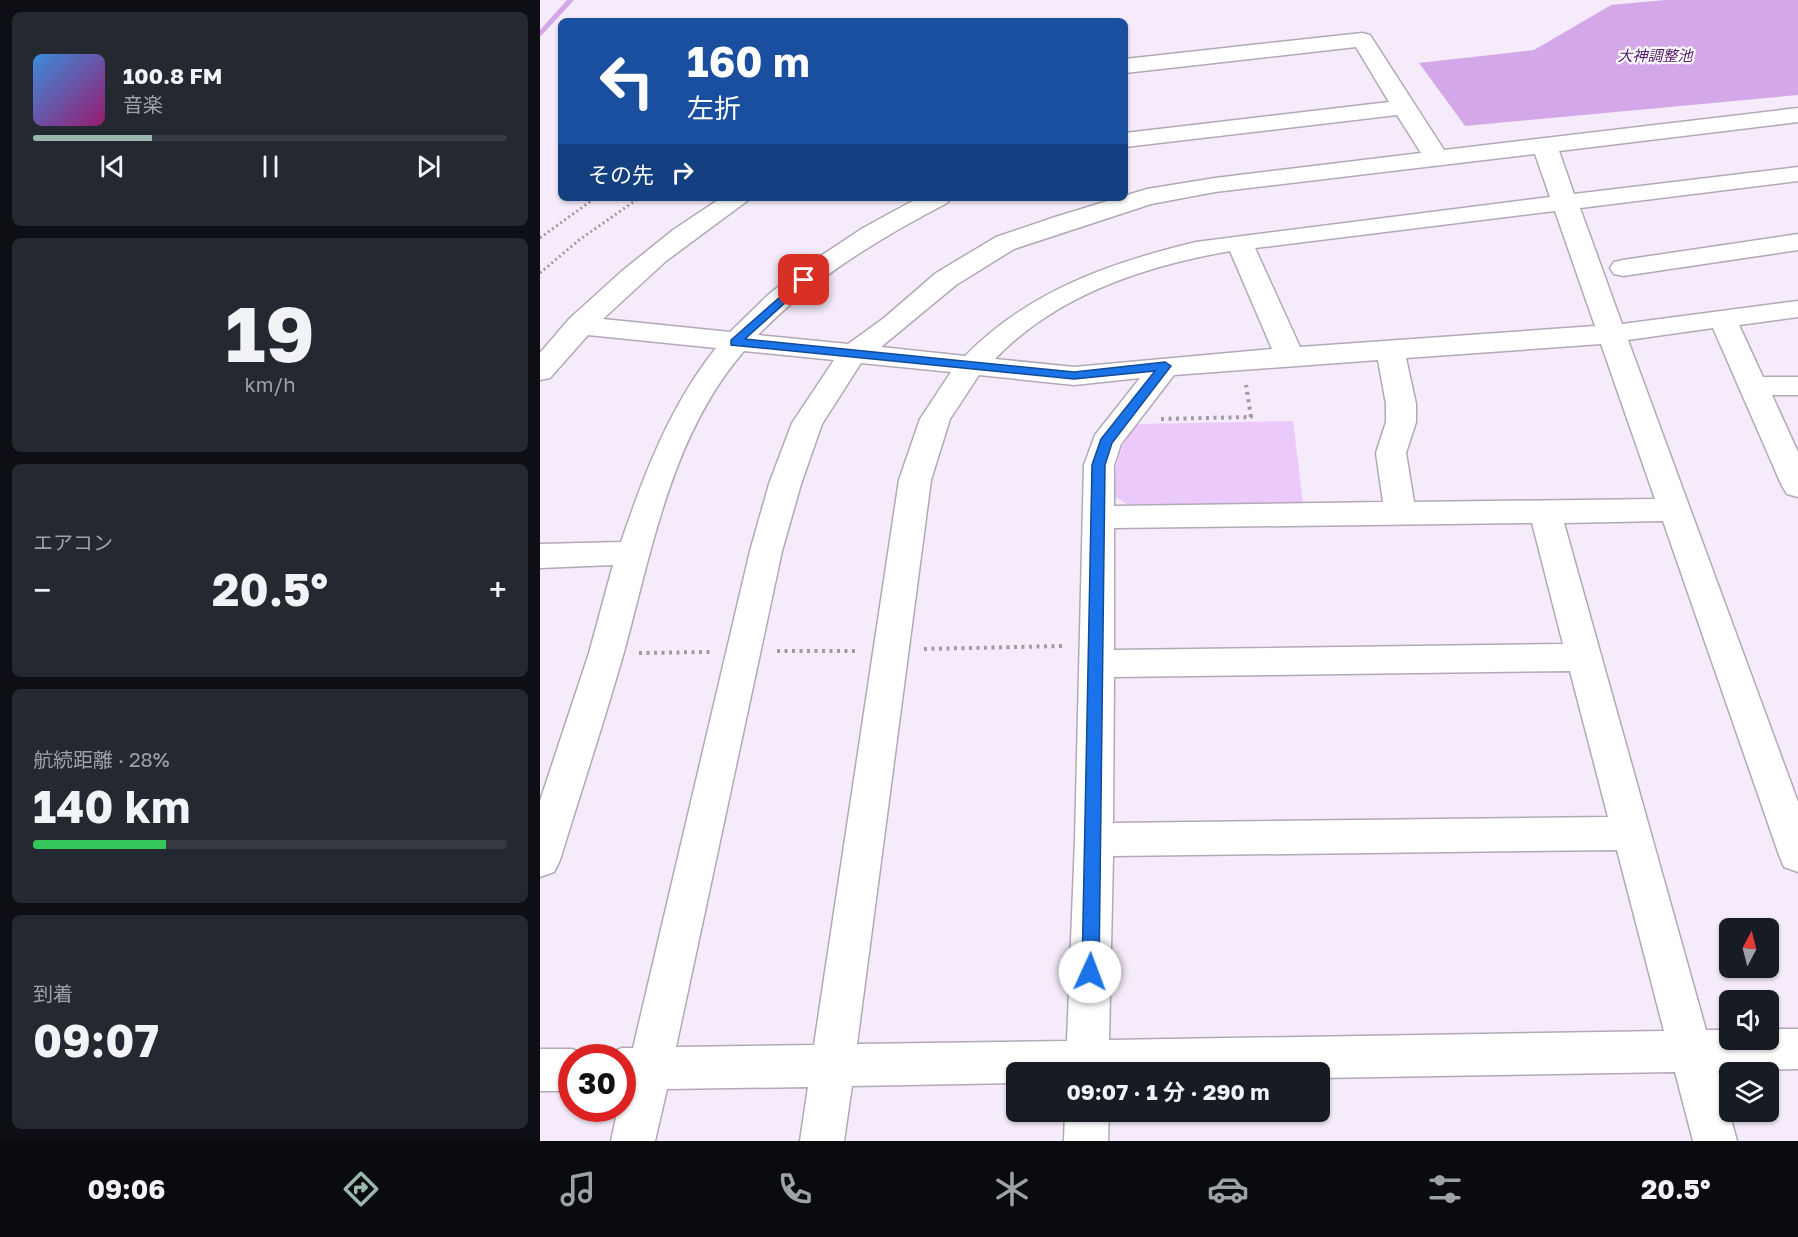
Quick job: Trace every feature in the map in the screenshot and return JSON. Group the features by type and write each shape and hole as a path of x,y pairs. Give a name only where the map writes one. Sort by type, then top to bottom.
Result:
{"street":[{"path":"1128,66 1362,40 1436,157"},
{"path":"1128,140 1403,106"},
{"path":"1006,1066 833,1065 636,1068 743,652 766,551 795,452 813,413 853,354 894,324 946,279 1005,243 1147,196 1436,157 1545,147 1798,115"},
{"path":"1545,147 1798,855"},
{"path":"822,1141 915,480 929,434 939,411 970,367 1042,307 1115,271 1162,256 1239,242 1798,174"},
{"path":"540,371 579,325 627,279 690,229 733,201"},
{"path":"540,860 606,653 633,553 677,435 702,386 735,342 794,288 845,250 933,201"},
{"path":"1239,242 1290,357"},
{"path":"1623,268 1798,242"},
{"path":"579,325 1074,376 1165,366 1612,334 1798,309"},
{"path":"1722,318 1798,486"},
{"path":"1390,351 1401,404 1401,422 1391,453 1400,513"},
{"path":"1087,1062 1094,840 1099,465 1106,442 1165,366"},
{"path":"1754,386 1798,386"},
{"path":"1098,517 1675,510"},
{"path":"1545,512 1715,1141"},
{"path":"540,556 633,553"},
{"path":"1096,655 1585,657"},
{"path":"1094,840 1632,833"},
{"path":"1265,1062 1798,1049"},
{"path":"540,1070 558,1070"},
{"path":"633,1141 634,1122"},
{"path":"1086,1141 1087,1122"}],"path":[{"path":"540,238 591,201"},
{"path":"541,270 635,201"},
{"path":"1122,420 1251,417 1242,361"},
{"path":"606,653 891,650 1096,655"}],"shaded area":[{"path":"1293,421 1303,504 1128,505 1114,496 1119,457 1137,424"}],"water":[{"name":"大神調整池","path":"1665,0 1798,0 1798,95 1465,126 1419,63 1534,50 1611,5"}],"waterway":[{"path":"540,34 571,0"}],"route":[{"path":"804,280 735,342 1074,376 1165,366 1106,442 1099,465 1090,972"}]}
